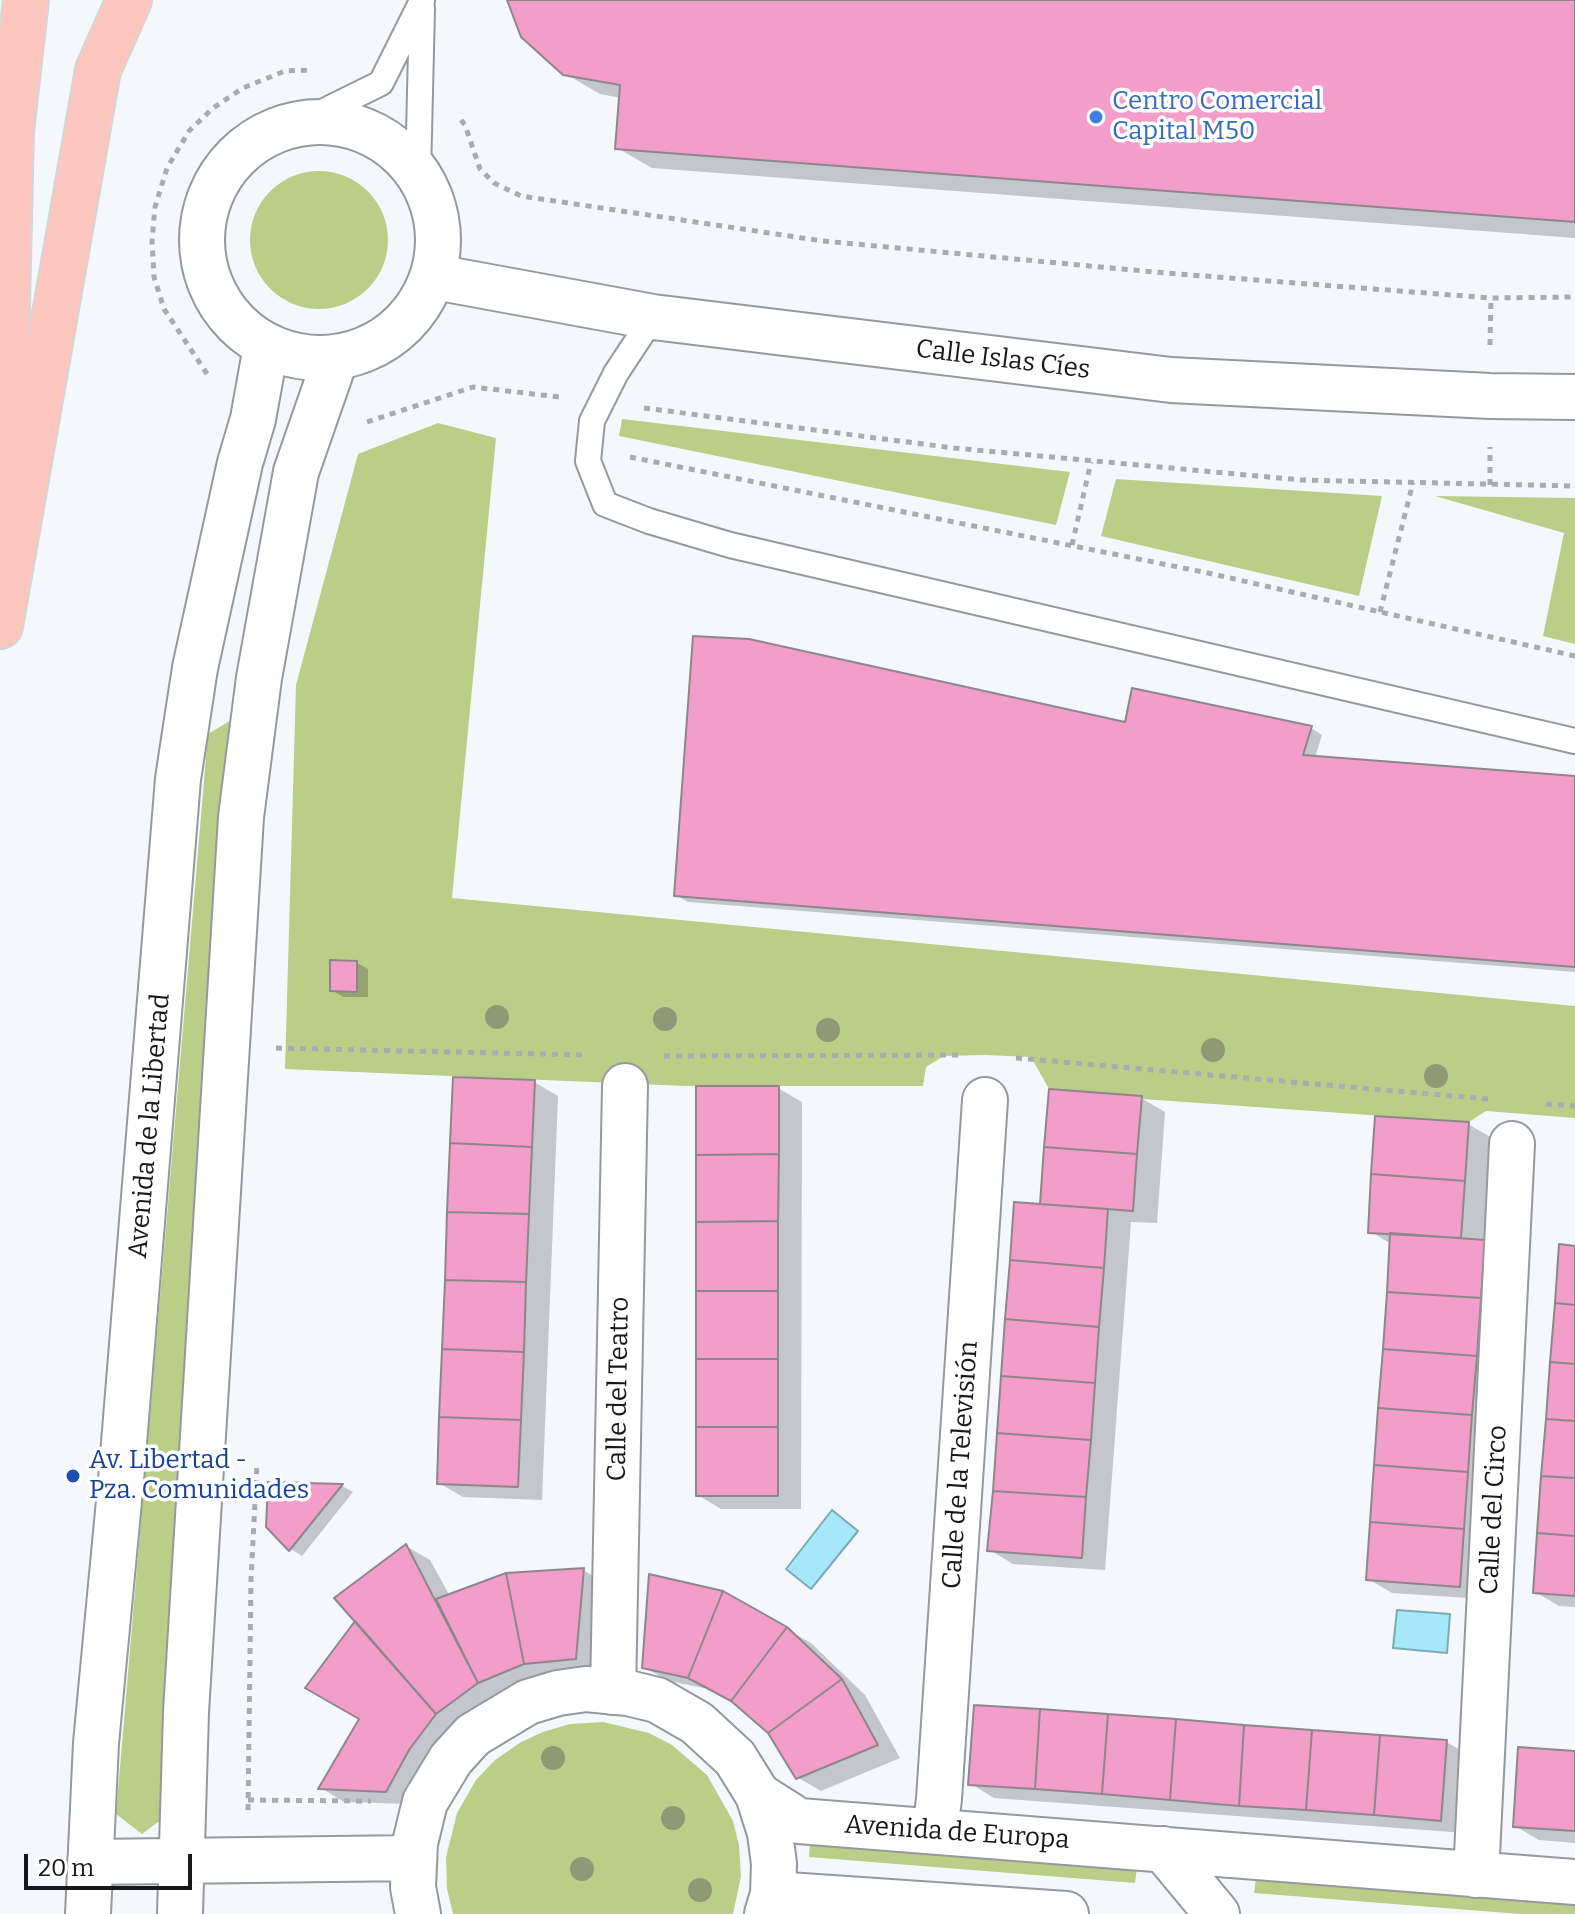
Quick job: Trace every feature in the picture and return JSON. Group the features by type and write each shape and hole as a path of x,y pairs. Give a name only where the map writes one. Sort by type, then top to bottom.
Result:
{"highway":[{"path":"0,624 11,131 26,0"},
{"path":"0,624 98,70 129,0"}],"street":[{"path":"302,122 352,126 388,143 418,175 436,220 435,277 410,316 394,332 354,353 310,358 266,347 242,330 220,305 203,267 201,229 209,197 235,157 254,141 302,122"},
{"name":"Calle Islas Cíes","path":"435,277 653,317 1171,380 1490,396 1575,397"},
{"name":"Avenida de la Libertad","path":"88,1914 96,1743 121,1480 178,779 195,668 240,463 253,419 266,347"},
{"path":"180,1914 186,1712 241,817 259,678 296,472 336,357"},
{"name":"Calle del Teatro","path":"613,1692 639,1071"},
{"name":"Calle de la Televisión","path":"935,1830 985,1100"},
{"name":"Calle del Circo","path":"1476,1875 1512,1144"},
{"path":"418,1914 413,1887 415,1843 425,1802 451,1759 473,1735 528,1702 586,1689 657,1700 697,1723 735,1758 758,1795 770,1833 774,1864 770,1904 1066,1914"},
{"name":"Avenida de Europa","path":"758,1795 799,1821 1575,1882"},
{"path":"1163,1849 1217,1914"},
{"path":"90,1862 414,1858"}],"lane":[{"path":"302,122 381,83 422,1 418,175"},
{"path":"653,317 616,373 592,421 588,461 605,504 649,521 730,545 1575,741"}],"path":[{"path":"208,376 164,309 154,277 152,241 155,207 174,156 189,131 213,108 243,88 285,71 386,71"},
{"path":"420,86 440,99 465,125 480,169 494,183 521,196 823,241 916,250 1491,298 1575,297"},
{"path":"360,427 437,397 473,387 939,446 1091,462 1301,480 1575,486"},
{"path":"590,449 1072,545 1575,656"},
{"path":"1072,545 1091,462"},
{"path":"1380,612 1413,483"},
{"path":"278,1064 279,1032"},
{"path":"267,1048 591,1055"},
{"path":"639,1071 969,1055"},
{"path":"1001,1056 1500,1100"},
{"path":"1545,1104 1575,1106"},
{"path":"247,1859 251,1579 258,1454"}],"green space":[{"path":"319,171 345,176 368,191 383,214 388,240 383,266 368,289 345,304 319,309 293,304 270,289 255,266 250,240 255,214 270,191 293,176"},
{"path":"622,419 1070,472 1056,525 619,436"},
{"path":"438,423 496,438 452,898 1575,1006 1575,1118 1486,1111 1469,1122 1142,1099 1142,1096 1049,1089 1031,1057 985,1055 944,1056 926,1067 923,1086 685,1086 285,1069 296,685 358,454"},
{"path":"1116,479 1382,496 1359,596 1101,536"},
{"path":"1435,496 1575,498 1575,644 1543,636 1564,533"},
{"path":"238,716 166,1816 142,1834 116,1814 208,734"},
{"path":"603,1722 649,1733 672,1745 707,1775 733,1821 739,1845 741,1876 733,1914 453,1914 447,1889 446,1857 457,1813 476,1780 495,1760 521,1742 570,1724"},
{"path":"810,1842 1137,1868 1135,1883 809,1857"},
{"path":"1256,1878 1575,1903 1575,1914 1520,1914 1254,1893"}],"water":[{"path":"832,1510 858,1531 811,1589 786,1569"},
{"path":"1397,1610 1450,1614 1447,1653 1393,1648"}],"building":[{"name":"Centro Comercial Capital M50","path":"507,0 1575,0 1575,222 615,149 620,85 563,75 521,37"},
{"path":"693,636 749,639 1125,722 1132,688 1312,726 1303,755 1575,776 1575,967 674,896"},
{"path":"330,960 357,961 357,992 330,991"},
{"path":"453,1077 535,1080 532,1147 450,1143"},
{"path":"696,1086 779,1086 779,1154 696,1155"},
{"path":"1049,1089 1142,1096 1137,1154 1044,1147"},
{"path":"1375,1116 1469,1122 1465,1181 1371,1174"},
{"path":"450,1143 532,1147 529,1214 447,1212"},
{"path":"1044,1147 1137,1154 1133,1211 1040,1204"},
{"path":"779,1154 778,1221 696,1222 696,1155"},
{"path":"1371,1174 1465,1181 1461,1238 1368,1233"},
{"path":"1014,1202 1108,1209 1104,1268 1010,1260"},
{"path":"447,1212 529,1214 526,1282 445,1280"},
{"path":"778,1221 778,1291 696,1291 696,1222"},
{"path":"1390,1233 1485,1240 1481,1298 1387,1292"},
{"path":"1559,1244 1575,1246 1575,1305 1555,1303"},
{"path":"1010,1260 1104,1268 1099,1327 1005,1319"},
{"path":"445,1280 526,1282 524,1352 442,1349"},
{"path":"696,1291 778,1291 778,1359 696,1359"},
{"path":"1387,1292 1481,1298 1477,1356 1383,1349"},
{"path":"1555,1303 1575,1305 1575,1364 1550,1362"},
{"path":"1005,1319 1099,1327 1095,1383 1001,1376"},
{"path":"442,1349 524,1352 521,1420 439,1417"},
{"path":"1383,1349 1477,1356 1472,1415 1378,1408"},
{"path":"696,1359 778,1359 778,1427 696,1427"},
{"path":"1550,1362 1575,1364 1575,1421 1546,1419"},
{"path":"1001,1376 1095,1383 1091,1440 997,1433"},
{"path":"1378,1408 1472,1415 1468,1472 1374,1465"},
{"path":"439,1417 521,1420 518,1487 437,1484"},
{"path":"1546,1419 1575,1421 1575,1478 1541,1476"},
{"path":"696,1427 778,1427 778,1496 696,1496"},
{"path":"997,1433 1091,1440 1086,1497 993,1491"},
{"path":"1374,1465 1468,1472 1464,1529 1370,1522"},
{"path":"1541,1476 1575,1478 1575,1536 1537,1533"},
{"path":"268,1482 343,1484 289,1551 266,1527"},
{"path":"993,1491 1086,1497 1082,1558 987,1551"},
{"path":"1370,1522 1464,1529 1460,1587 1366,1580"},
{"path":"1537,1533 1575,1536 1575,1596 1533,1593"},
{"path":"406,1544 478,1683 436,1714 334,1598"},
{"path":"584,1568 576,1659 524,1664 506,1573"},
{"path":"506,1573 524,1664 478,1683 436,1599"},
{"path":"649,1574 723,1591 688,1678 642,1668"},
{"path":"723,1591 787,1627 731,1701 688,1678"},
{"path":"355,1621 436,1714 409,1750 386,1792 318,1789 359,1719 305,1688"},
{"path":"787,1627 842,1679 768,1733 731,1701"},
{"path":"842,1679 878,1745 796,1779 768,1733"},
{"path":"974,1705 1040,1709 1035,1789 968,1785"},
{"path":"1040,1709 1108,1714 1102,1794 1035,1789"},
{"path":"1108,1714 1176,1719 1170,1800 1102,1794"},
{"path":"1176,1719 1244,1725 1239,1806 1170,1800"},
{"path":"1244,1725 1312,1730 1306,1810 1239,1806"},
{"path":"1312,1730 1380,1735 1374,1815 1306,1810"},
{"path":"1380,1735 1447,1740 1441,1821 1374,1815"},
{"path":"1518,1747 1575,1751 1575,1831 1513,1827"}],"place":[{"name":"Centro Comercial Capital M50","path":"1096,117"},
{"name":"Av. Libertad - Pza. Comunidades","path":"73,1476"}]}
